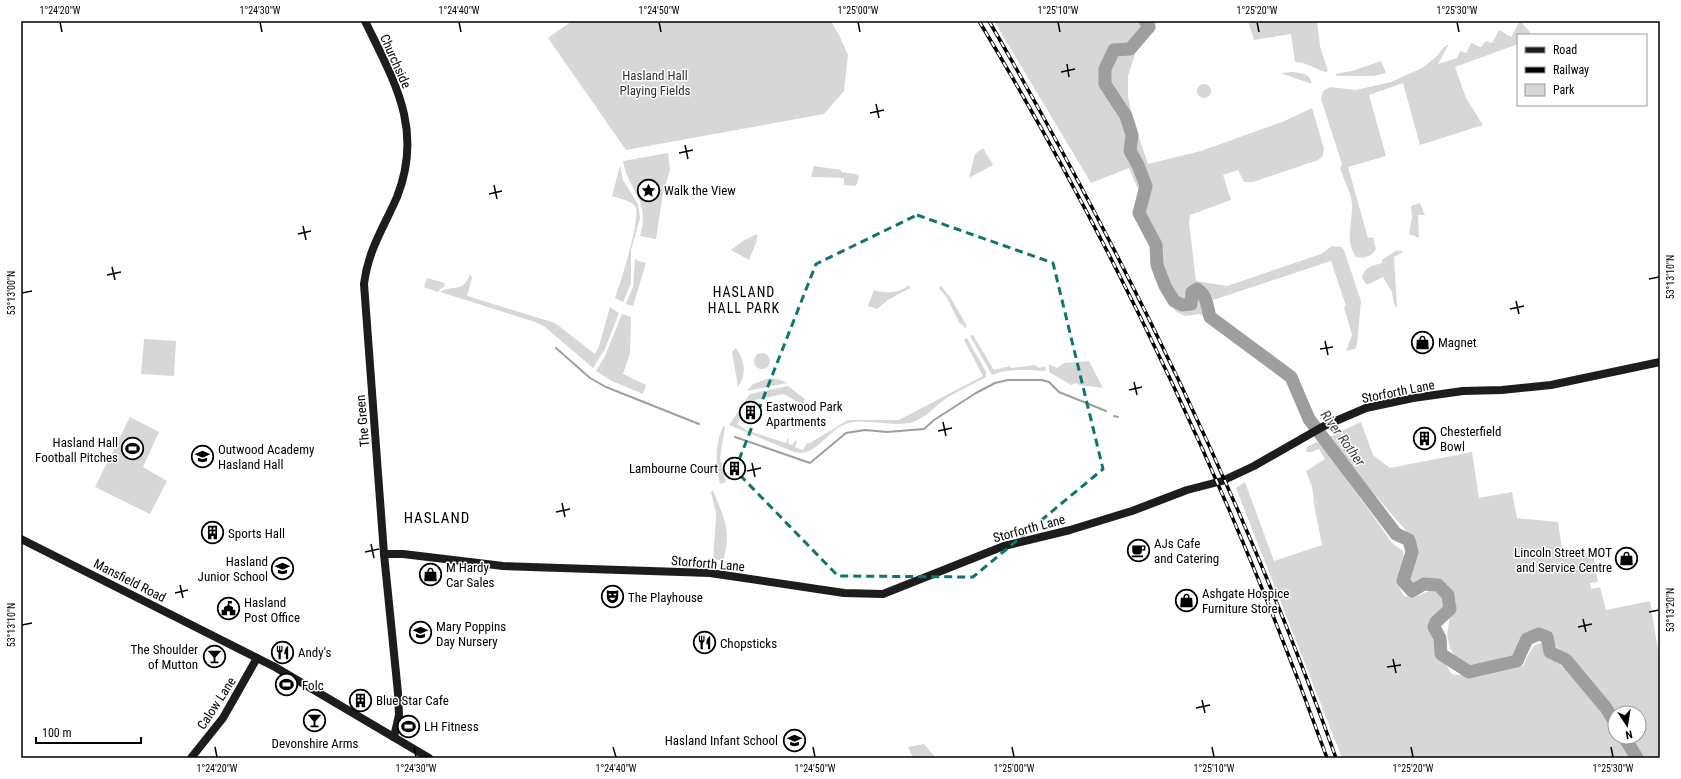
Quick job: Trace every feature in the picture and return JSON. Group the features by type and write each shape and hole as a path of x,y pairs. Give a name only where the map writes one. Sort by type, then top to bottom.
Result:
{"street":[{"name":"Churchside","path":"365,21 383,58 404,111"},
{"name":"The Green","path":"394,737 399,715 398,693 384,554 366,333 364,284 370,254 396,198 404,171 408,146 408,134 404,111"},
{"name":"Storforth Lane","path":"384,554 404,554 503,566 710,573 844,593 883,594 1004,546 1070,530 1132,511 1187,490 1222,481 1254,466 1324,426 1366,408 1413,398 1463,391 1502,390 1551,385 1660,362"},
{"name":"Mansfield Road","path":"21,539 276,667 340,707 429,758"},
{"name":"Calow Lane","path":"191,758 223,718 257,658"}],"highlighted area":[{"path":"917,215 1053,263 1103,469 973,577 838,576 735,470 816,264"}],"green space":[{"name":"Hasland Hall Playing Fields","path":"572,21 831,21 848,55 844,91 824,114 626,150 548,38"},
{"path":"994,21 1155,21 1157,23 1138,45 1128,76 1128,96 1133,120 1148,164 1201,151 1282,122 1312,108 1324,149 1323,156 1318,160 1253,182 1244,182 1238,170 1223,175 1231,200 1190,215 1189,222 1196,281 1227,286 1321,254 1332,246 1341,247 1344,250 1361,301 1357,345 1355,349 1346,351 1352,335 1344,307 1346,306 1331,261 1213,300 1211,295 1214,314 1204,317 1200,314 1185,316 1175,311 1154,277 1151,258 1152,248 1136,215 1140,194 1129,168 1091,183"},
{"path":"1248,21 1317,21 1320,46 1328,71 1325,72 1303,63 1295,62 1291,34 1254,40"},
{"path":"1520,21 1530,32 1530,34 1517,34 1517,44 1455,67 1466,98 1483,125 1420,145 1403,83 1369,95 1386,156 1348,167 1368,238 1373,237 1376,249 1367,257 1356,257 1350,244 1352,200 1340,168 1342,164 1321,99 1323,91 1330,87 1356,90 1391,82 1422,68 1449,44 1438,64 1457,58 1460,51 1466,53 1471,43 1481,47 1486,41 1492,43 1499,30 1511,37"},
{"path":"1381,61 1386,73 1374,76 1337,76 1335,74 1352,71"},
{"path":"1293,72 1308,76 1312,84 1280,73"},
{"path":"1201,84 1207,84 1211,88 1211,94 1207,98 1201,98 1197,94 1197,88"},
{"path":"983,148 993,165 969,178 975,154"},
{"path":"668,153 670,170 663,193 656,239 640,236 643,224 643,213 623,161"},
{"path":"620,166 623,180 638,204 640,218 631,250 631,283 623,302 615,298 630,250 636,223 636,212 633,204 612,196"},
{"path":"814,166 856,174 859,176 857,184 855,186 844,185 844,178 811,177"},
{"path":"1420,203 1425,215 1418,215 1419,238 1409,234 1412,217 1411,206"},
{"path":"757,234 757,240 749,260 731,250 743,241"},
{"path":"1397,250 1403,252 1394,257 1397,308 1394,304 1392,292 1383,277 1369,284 1366,284 1362,278 1367,269 1382,263 1382,260"},
{"path":"635,258 638,261 646,263 633,306 626,304 633,287"},
{"path":"470,274 472,278 467,296 555,323 595,354 599,346 610,307 619,313 605,349 593,368 545,327 535,322 440,292 461,286"},
{"path":"427,278 445,283 444,287 438,292 424,287"},
{"path":"909,285 910,288 888,300 877,309 868,306 874,290 892,292 901,290"},
{"path":"941,286 950,297 967,326 965,328 960,324 947,298 939,288"},
{"path":"622,314 631,317 630,353 623,374 646,385 643,394 612,381 596,371 605,356"},
{"path":"973,335 994,370 1010,366 1011,368 1035,365 1039,368 1045,366 1046,371 1012,370 992,375 970,336"},
{"path":"967,338 986,372 986,377 948,397 927,414 913,422 905,424 863,422 849,423 835,430 816,447 802,453 794,452 729,425 750,394 788,386 805,399 803,405 784,394 755,400 751,406 749,405 737,424 746,430 786,443 788,438 788,443 792,445 796,440 797,442 795,447 803,450 807,443 810,443 848,420 899,420 983,376 964,340"},
{"path":"144,339 176,341 174,376 141,374"},
{"path":"736,348 744,368 743,377 738,387 732,352"},
{"path":"759,353 765,353 770,358 768,367 765,369 759,369 754,364 754,358"},
{"path":"1089,361 1103,388 1079,385 1076,383 1071,385 1049,372 1049,364 1057,368 1064,363"},
{"path":"770,378 787,383 747,391 753,384"},
{"name":"Hasland Hall Football Pitches","path":"130,417 159,432 143,467 167,481 150,514 95,487"},
{"path":"1361,422 1373,455 1390,468 1472,452 1479,498 1512,492 1517,518 1558,522 1563,556 1593,553 1598,582 1590,583 1591,589 1600,587 1606,610 1650,601 1660,662 1660,758 1641,758 1634,745 1647,745 1647,705 1607,705 1569,658 1550,641 1550,636 1545,630 1527,637 1516,657 1471,667 1459,661 1450,649 1447,634 1450,617 1455,611 1456,602 1454,594 1440,582 1425,581 1413,585 1410,577 1414,564 1415,541 1369,488 1329,437"},
{"path":"723,426 725,427 720,458 726,482 720,484 717,469 717,447"},
{"path":"1317,442 1322,445 1393,544 1403,551 1404,560 1399,587 1404,596 1414,597 1428,591 1437,590 1443,599 1444,606 1439,615 1432,620 1439,654 1452,674 1476,677 1523,666 1533,647 1536,644 1544,644 1546,656 1568,670 1607,722 1607,745 1622,745 1630,758 1342,758 1236,488 1245,482 1274,561 1322,545 1312,487 1306,471 1325,459 1319,449 1306,452 1307,447"},
{"path":"713,491 726,525 727,541 723,561 713,559 716,513 711,492"},
{"path":"924,744 936,758 913,758 908,747"}],"waterway":[{"name":"River Rother","path":"1145,21 1149,27 1130,49 1114,50 1105,69 1105,84 1126,116 1132,135 1130,151 1138,165 1146,186 1139,213 1156,245 1157,265 1165,286 1174,301 1182,305 1191,304 1192,292 1197,289 1205,298 1210,317 1291,377 1309,419 1396,534 1409,540 1412,552 1403,581 1412,591 1424,584 1438,585 1448,595 1450,609 1436,622 1434,627 1440,638 1441,654 1469,672 1517,661 1527,639 1539,634 1547,637 1550,652 1566,660 1607,710"},
{"path":"556,348 590,378 606,387 699,424"},
{"path":"735,437 810,463 846,433 865,430 887,432 924,429 934,420 976,393 995,383 1008,380 1042,380 1049,382 1059,392 1106,411"},
{"path":"1114,416 1118,417"},
{"name":"River Rother","path":"1629,745 1637,758"}],"railway":[{"path":"979,21 1080,198 1171,381 1254,568 1327,758"},
{"path":"989,21 1088,199 1135,290 1179,382 1222,474 1263,568 1301,662 1336,758"}],"place":[{"name":"Walk the View","path":"648,190"},
{"name":"Magnet","path":"1422,342"},
{"name":"Eastwood Park Apartments","path":"751,413"},
{"name":"Chesterfield Bowl","path":"1425,438"},
{"name":"Hasland Hall Football Pitches","path":"133,449"},
{"name":"Outwood Academy Hasland Hall","path":"202,456"},
{"name":"Lambourne Court","path":"734,468"},
{"name":"Sports Hall","path":"212,533"},
{"name":"AJs Cafe and Catering","path":"1138,550"},
{"name":"Lincoln Street MOT and Service Centre","path":"1627,559"},
{"name":"Hasland Junior School","path":"283,568"},
{"name":"M Hardy Car Sales","path":"430,574"},
{"name":"The Playhouse","path":"612,597"},
{"name":"Ashgate Hospice Furniture Store","path":"1187,600"},
{"name":"Hasland Post Office","path":"229,609"},
{"name":"Mary Poppins Day Nursery","path":"421,633"},
{"name":"Chopsticks","path":"704,643"},
{"name":"Andy's","path":"282,652"},
{"name":"The Shoulder of Mutton","path":"214,656"},
{"name":"Folc","path":"287,685"},
{"name":"Blue Star Cafe","path":"360,700"},
{"name":"Devonshire Arms","path":"315,721"},
{"name":"LH Fitness","path":"409,726"},
{"name":"Hasland Infant School","path":"794,740"}],"district":[{"name":"HASLAND HALL PARK","path":"744,300"},
{"name":"HASLAND","path":"437,518"}]}
